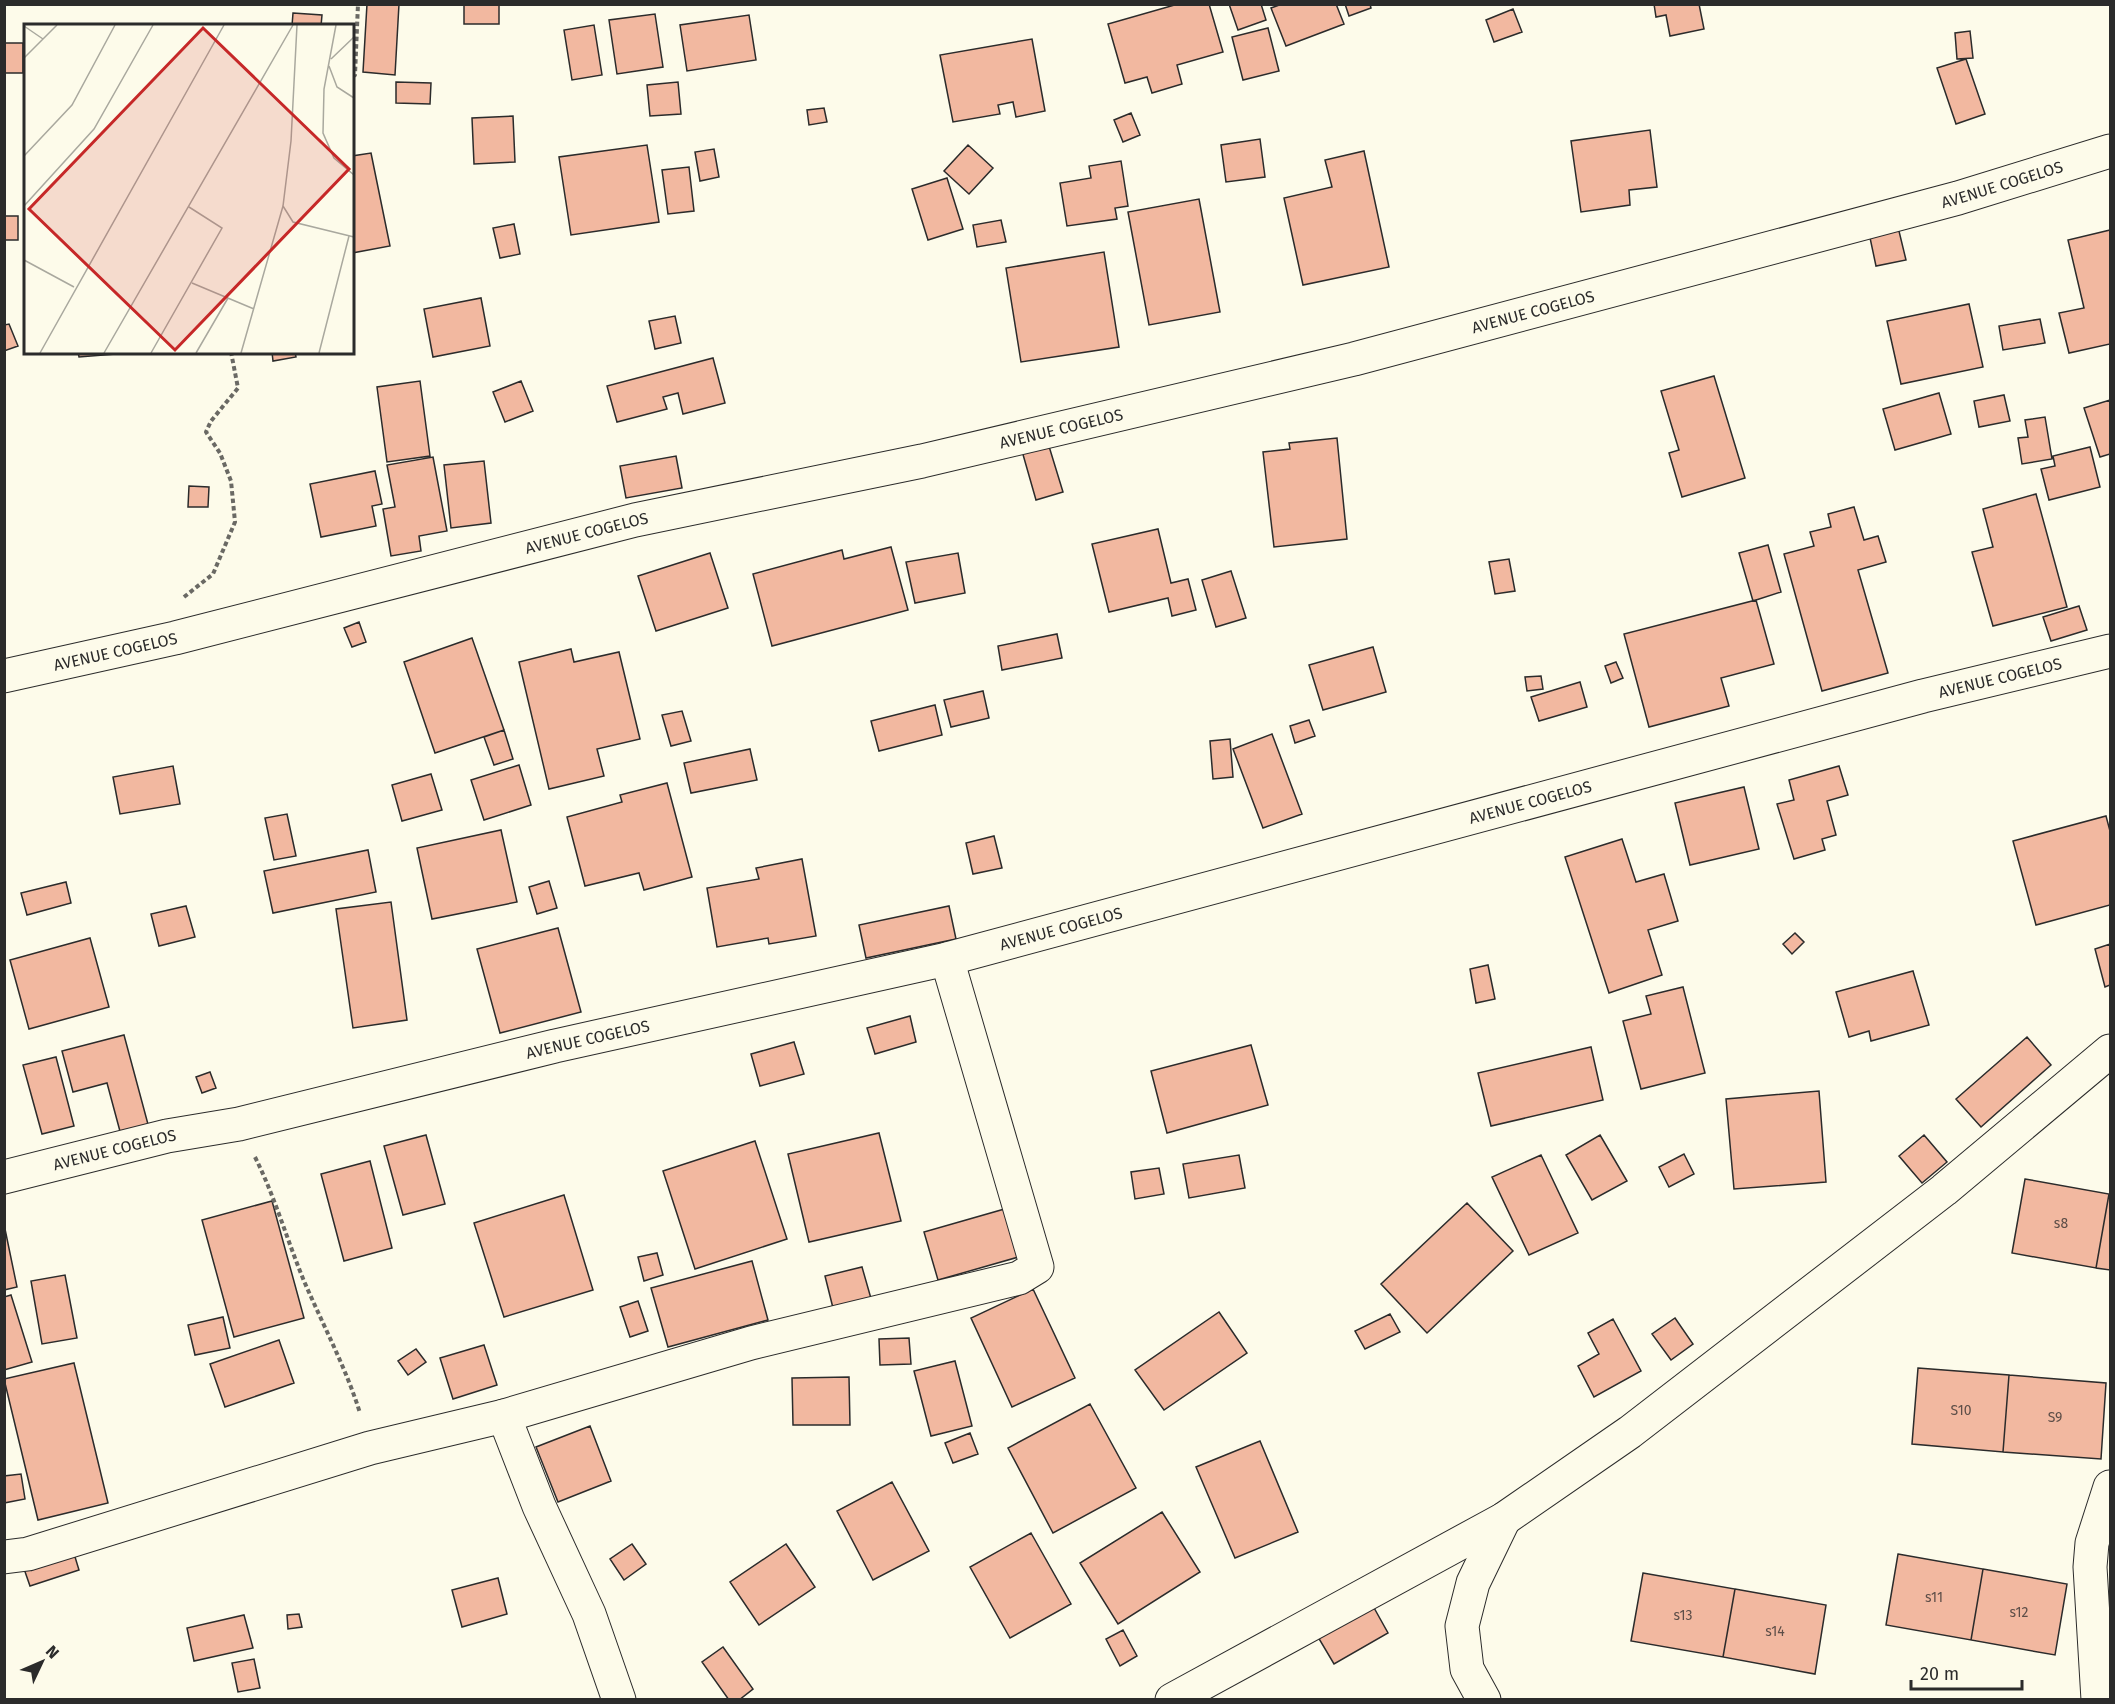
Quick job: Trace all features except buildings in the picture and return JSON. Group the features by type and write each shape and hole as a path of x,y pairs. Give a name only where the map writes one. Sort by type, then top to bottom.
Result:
{"street":[{"name":"AVENUE COGELOS","path":"4,676 175,638 635,519 922,461 1354,359 1947,201 2110,151"},
{"name":"AVENUE COGELOS","path":"4,1177 167,1136 239,1124 555,1046 947,959 1923,696 2110,651"},
{"path":"4,1557 28,1554 370,1448 504,1416 751,1343 1019,1278 1037,1267 947,959"},
{"path":"1172,1700 1504,1519 1630,1432 1944,1190 2110,1051"},
{"path":"504,1416 539,1506 589,1614 618,1700"},
{"path":"2098,1700 2090,1567 2092,1544 2110,1487"},
{"path":"1484,1700 1467,1670 1462,1626 1473,1583 1504,1519"}],"path":[{"path":"354,76 358,4"},
{"path":"175,638 175,624 183,598 213,574 236,522 231,481 220,453 206,432 210,421 238,388 231,354"},
{"path":"239,1124 274,1197 296,1261 352,1387 370,1448"}]}
